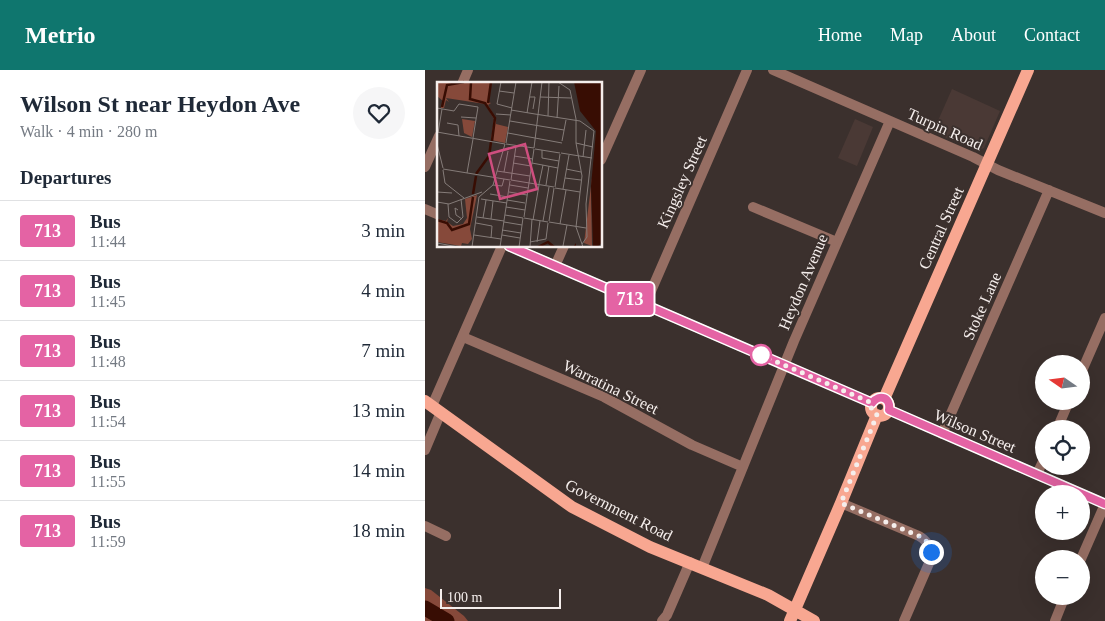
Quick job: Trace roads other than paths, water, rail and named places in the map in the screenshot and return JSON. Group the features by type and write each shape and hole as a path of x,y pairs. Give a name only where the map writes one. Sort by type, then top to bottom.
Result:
{"main road":[{"name":"Central Street","path":"792,615 880,407 1028,70"},
{"name":"Government Road","path":"433,406 568,504 641,542 768,595 792,615 814,621"}],"street":[{"path":"605,142 641,70"},
{"name":"Kingsley Street","path":"645,305 747,70"},
{"name":"Turpin Road","path":"773,70 973,157 987,165 1105,213"},
{"name":"Heydon Avenue","path":"703,568 785,366 890,121"},
{"path":"425,167 437,140"},
{"name":"Stoke Lane","path":"942,434 1049,190"},
{"path":"753,207 837,242"},
{"path":"425,209 437,214"},
{"path":"425,450 433,406 501,248"},
{"name":"Wilson Street","path":"514,248 1035,473"},
{"path":"555,266 563,248"},
{"path":"1089,355 1105,318"},
{"name":"Warratina Street","path":"463,337 604,397 692,445 743,467"},
{"name":"Wilson Street","path":"1039,475 1105,504"},
{"path":"841,503 927,541 931,552 929,561 904,621"},
{"path":"1085,550 1105,504"},
{"path":"425,526 446,536"},
{"path":"663,621 689,562"},
{"path":"1055,621 1061,605"}],"waterway":[{"path":"425,608 447,621"}]}
